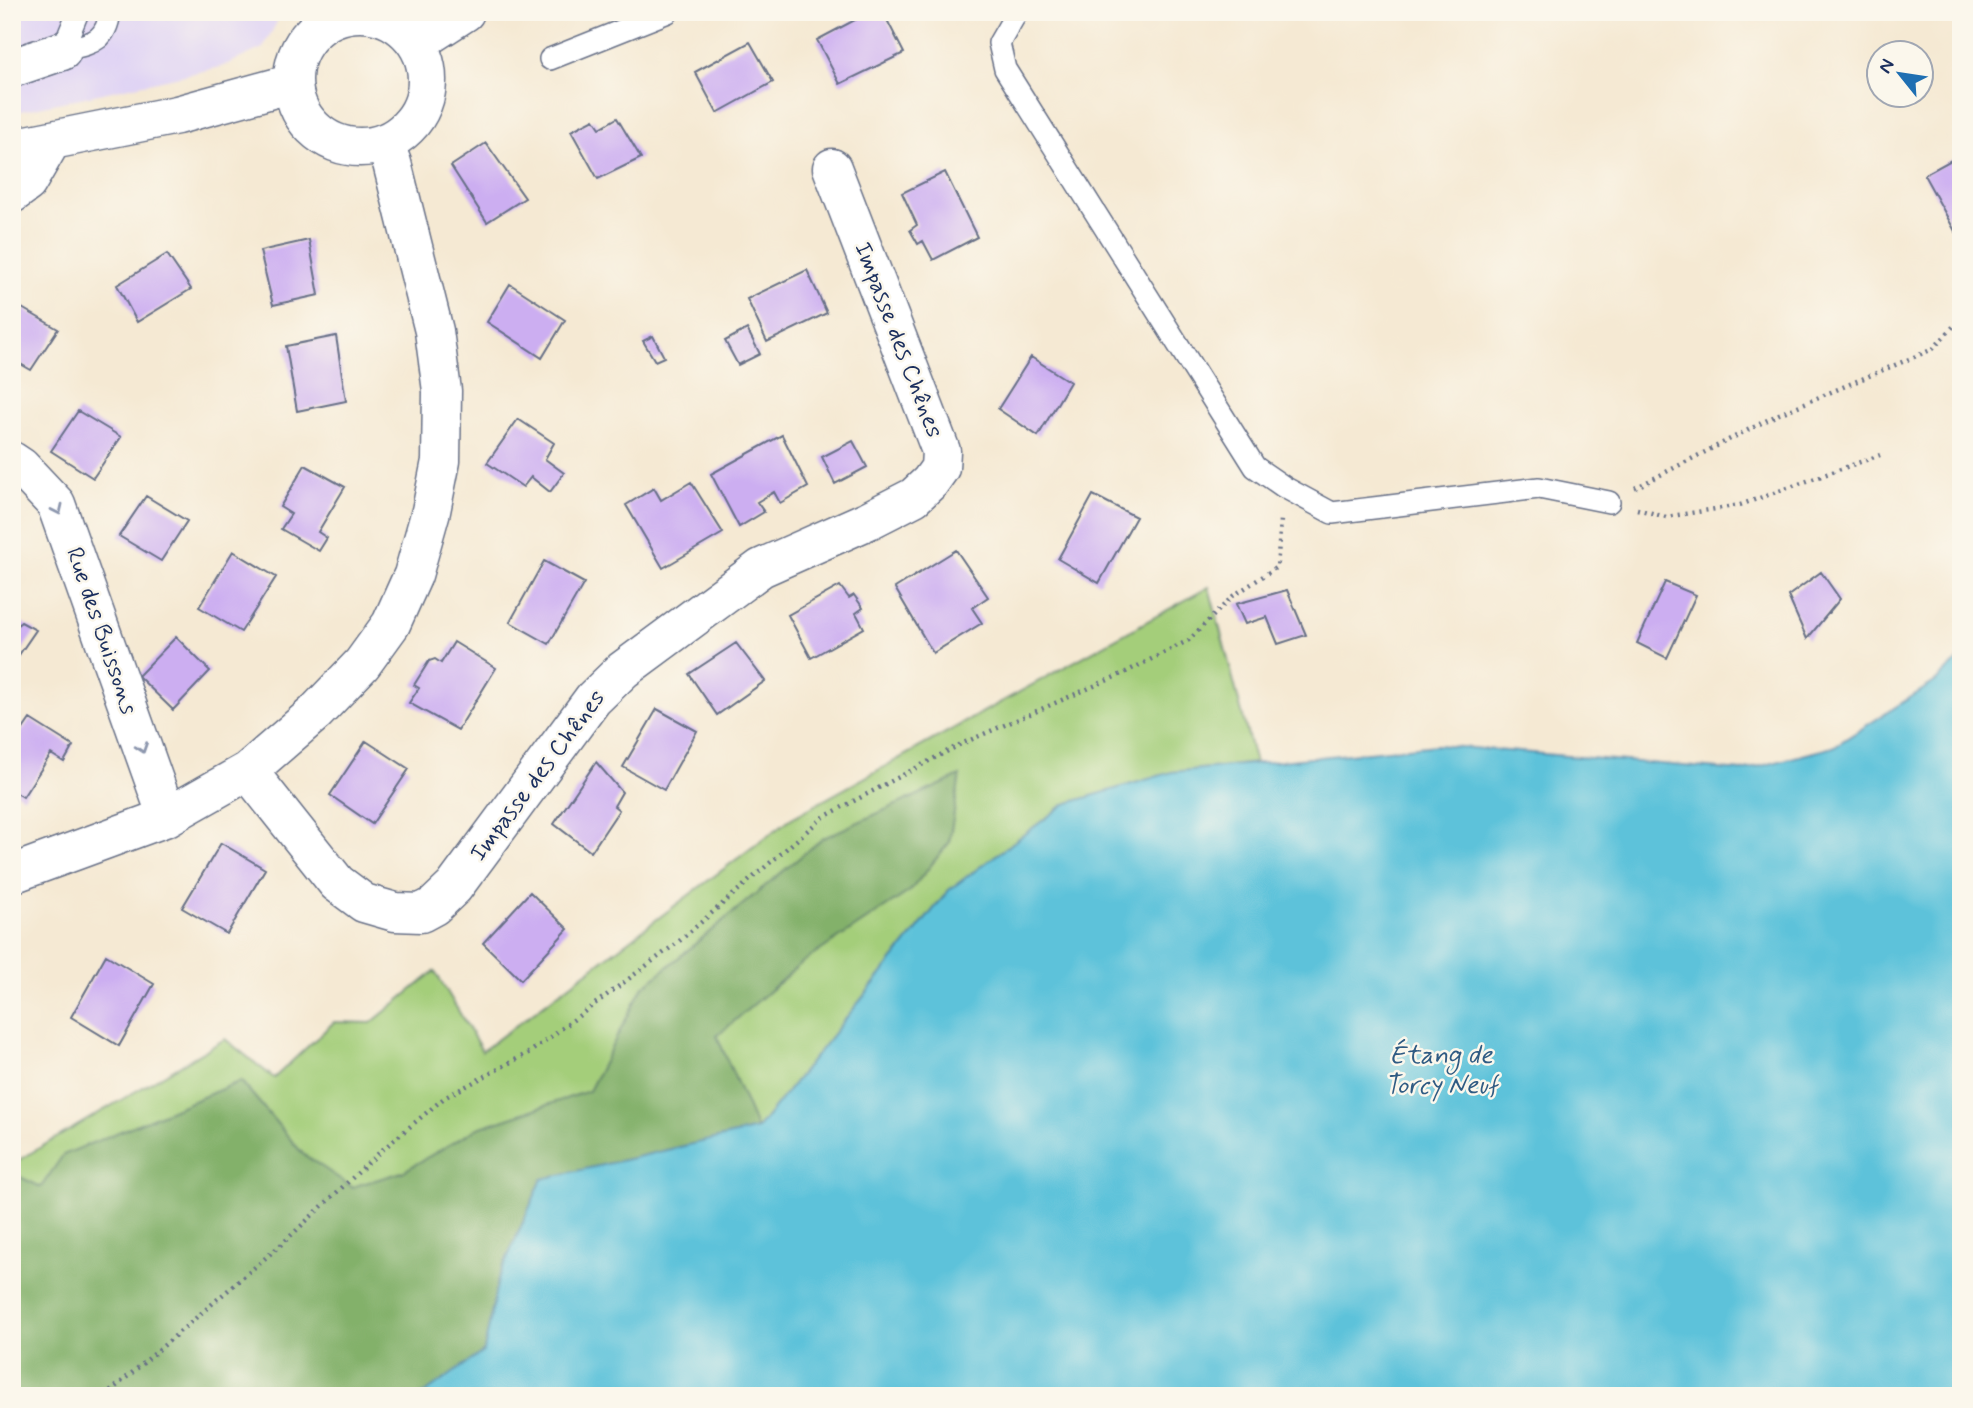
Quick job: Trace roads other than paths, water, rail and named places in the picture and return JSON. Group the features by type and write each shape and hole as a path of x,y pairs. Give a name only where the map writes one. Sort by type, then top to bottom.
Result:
{"street":[{"path":"416,43 465,12"},
{"path":"365,13 386,18 403,28 416,43 424,58 426,92 421,109 400,135 384,143 363,148 343,145 323,136 307,122 297,104 293,83 295,64 301,48 312,33 327,22 345,15 365,13"},
{"path":"12,68 62,51"},
{"path":"12,148 177,115 293,83"},
{"path":"12,194 27,183 52,140"},
{"path":"12,874 167,817 248,771 324,703 362,664 391,624 413,575 431,511 441,461 442,391 436,343 392,163 384,143"},
{"name":"Impasse des Chênes","path":"248,771 337,883 364,904 395,912 421,913 434,906 454,887 593,699 623,670 761,568 869,520 914,497 930,482 940,468 941,451 832,168"},
{"name":"Rue des Buissons","path":"12,461 57,504 167,817"}],"lane":[{"path":"62,51 78,12"},
{"path":"62,51 97,41 108,27 110,12"},
{"path":"550,59 668,12"},
{"path":"1017,12 999,43 1005,69 1255,467 1284,488 1332,513 1539,488 1609,502"}],"water":[{"name":"Étang de Torcy Neuf","path":"1961,657 1961,1396 421,1396 484,1351 498,1279 542,1179 757,1129 949,890 1065,804 1172,772 1437,745 1742,771 1833,747 1936,681"}]}
